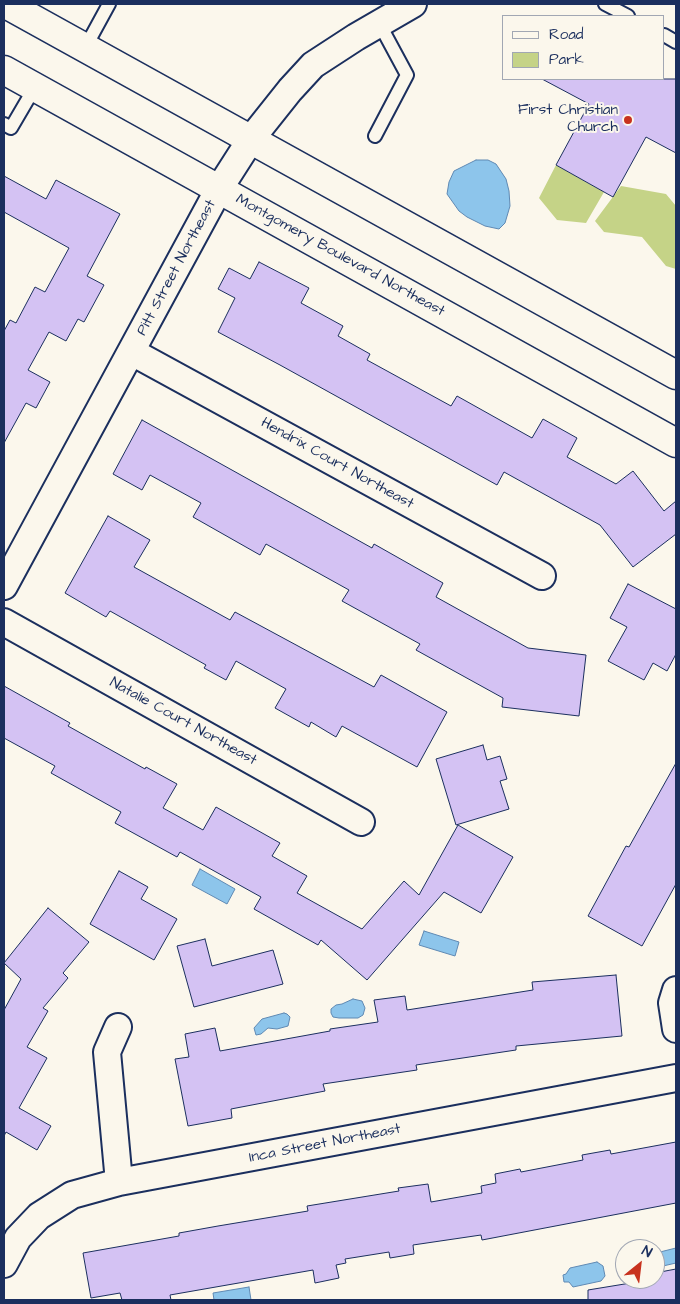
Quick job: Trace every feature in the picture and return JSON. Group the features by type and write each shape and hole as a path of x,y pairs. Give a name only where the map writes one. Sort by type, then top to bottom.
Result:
{"main road":[{"path":"6,4 676,375"},
{"name":"Montgomery Boulevard Northeast","path":"4,70 676,443"}],"street":[{"name":"Pitt Street Northeast","path":"4,586 219,189 251,139 290,90 313,65 412,4"},
{"name":"Hendrix Court Northeast","path":"132,352 542,576"},
{"name":"Natalie Court Northeast","path":"4,622 362,822"},
{"path":"676,990 672,1003 676,1029"},
{"path":"118,1027 107,1052 119,1182"},
{"name":"Inca Street Northeast","path":"4,1264 18,1238 39,1216 72,1195 119,1182 676,1078"}],"lane":[{"path":"85,48 110,4"},
{"path":"605,4 626,15"},
{"path":"375,136 407,75 379,23"},
{"path":"665,36 676,42"},
{"path":"7,126 35,87"}],"green space":[{"path":"556,165 604,192 586,223 557,220 539,198"},
{"path":"621,186 666,194 676,206 676,269 666,266 642,237 604,232 595,221"}],"water":[{"path":"476,160 488,160 496,164 506,179 510,206 505,223 499,229 485,226 467,217 459,211 447,194 449,182 454,171"},
{"path":"200,869 235,889 227,904 192,885"},
{"path":"424,931 459,942 455,956 419,945"},
{"path":"353,999 362,1001 365,1008 363,1015 358,1018 333,1017 331,1009 336,1005"},
{"path":"284,1013 290,1017 288,1026 277,1029 268,1028 261,1034 256,1035 254,1028 262,1019"},
{"path":"676,1248 676,1263 665,1266 665,1251"},
{"path":"597,1262 603,1266 605,1276 601,1281 573,1287 569,1282 564,1282 563,1275 570,1268"},
{"path":"249,1287 251,1300 214,1300 213,1293"}],"building":[{"name":"First Christian Church","path":"676,79 676,153 646,137 613,197 556,165 589,104 544,80"},
{"path":"4,176 46,199 56,180 120,214 87,276 104,285 84,322 78,319 66,341 49,332 28,370 50,382 36,408 26,403 4,443 4,331 10,320 16,323 35,287 45,292 69,248 4,212"},
{"path":"259,262 309,288 301,303 343,326 338,336 370,354 367,360 451,406 457,396 532,438 543,419 577,438 567,457 616,484 633,471 664,511 676,501 676,534 633,567 600,525 504,472 497,485 218,332 235,298 218,289 229,268 250,279"},
{"path":"142,420 372,548 374,544 443,583 436,597 528,648 586,655 579,716 502,707 503,698 416,650 420,644 342,601 349,590 266,544 260,555 193,517 201,503 150,475 142,490 113,474"},
{"path":"108,516 150,540 134,567 230,620 235,612 374,687 381,675 447,712 417,767 342,726 336,737 311,722 309,727 275,708 286,689 236,661 226,680 204,668 206,665 110,611 106,617 65,593"},
{"path":"628,584 676,609 676,654 667,671 653,663 644,680 608,661 627,627 610,618"},
{"path":"4,686 70,723 68,726 145,769 146,767 177,784 163,808 203,830 216,807 280,843 272,856 307,876 297,893 362,929 404,881 419,895 458,825 513,857 481,913 444,892 367,980 321,940 318,945 254,909 261,897 180,852 177,857 115,823 121,812 51,773 55,766 4,738"},
{"path":"483,745 487,760 500,756 507,779 500,781 509,809 456,825 436,759"},
{"path":"676,763 676,884 642,946 588,916 626,846 629,847"},
{"path":"119,871 148,887 141,899 177,919 154,960 90,924"},
{"path":"48,908 89,942 63,973 68,978 43,1008 48,1011 27,1047 47,1058 19,1108 51,1126 37,1150 6,1132 4,1136 4,1010 21,979 4,963"},
{"path":"205,939 212,966 273,950 283,984 194,1007 177,946"},
{"path":"616,975 622,1036 516,1046 516,1050 416,1065 417,1070 323,1084 325,1091 231,1109 232,1118 188,1126 175,1059 189,1057 185,1034 215,1028 220,1051 330,1031 330,1029 378,1022 374,1000 405,996 407,1010 533,990 532,982"},
{"path":"676,1142 676,1203 482,1240 481,1235 413,1245 414,1254 390,1258 389,1252 345,1259 346,1263 336,1265 339,1278 315,1283 313,1270 170,1295 171,1300 122,1300 120,1293 91,1298 83,1253 179,1236 179,1233 308,1211 307,1206 399,1191 398,1188 428,1184 431,1202 482,1193 481,1186 496,1183 495,1174 520,1169 521,1172 583,1160 582,1155 610,1150 611,1154"},
{"path":"676,1269 676,1300 588,1300 588,1290 615,1286 615,1289 665,1289 665,1271"}],"place":[{"name":"First Christian Church","path":"628,120"}]}
